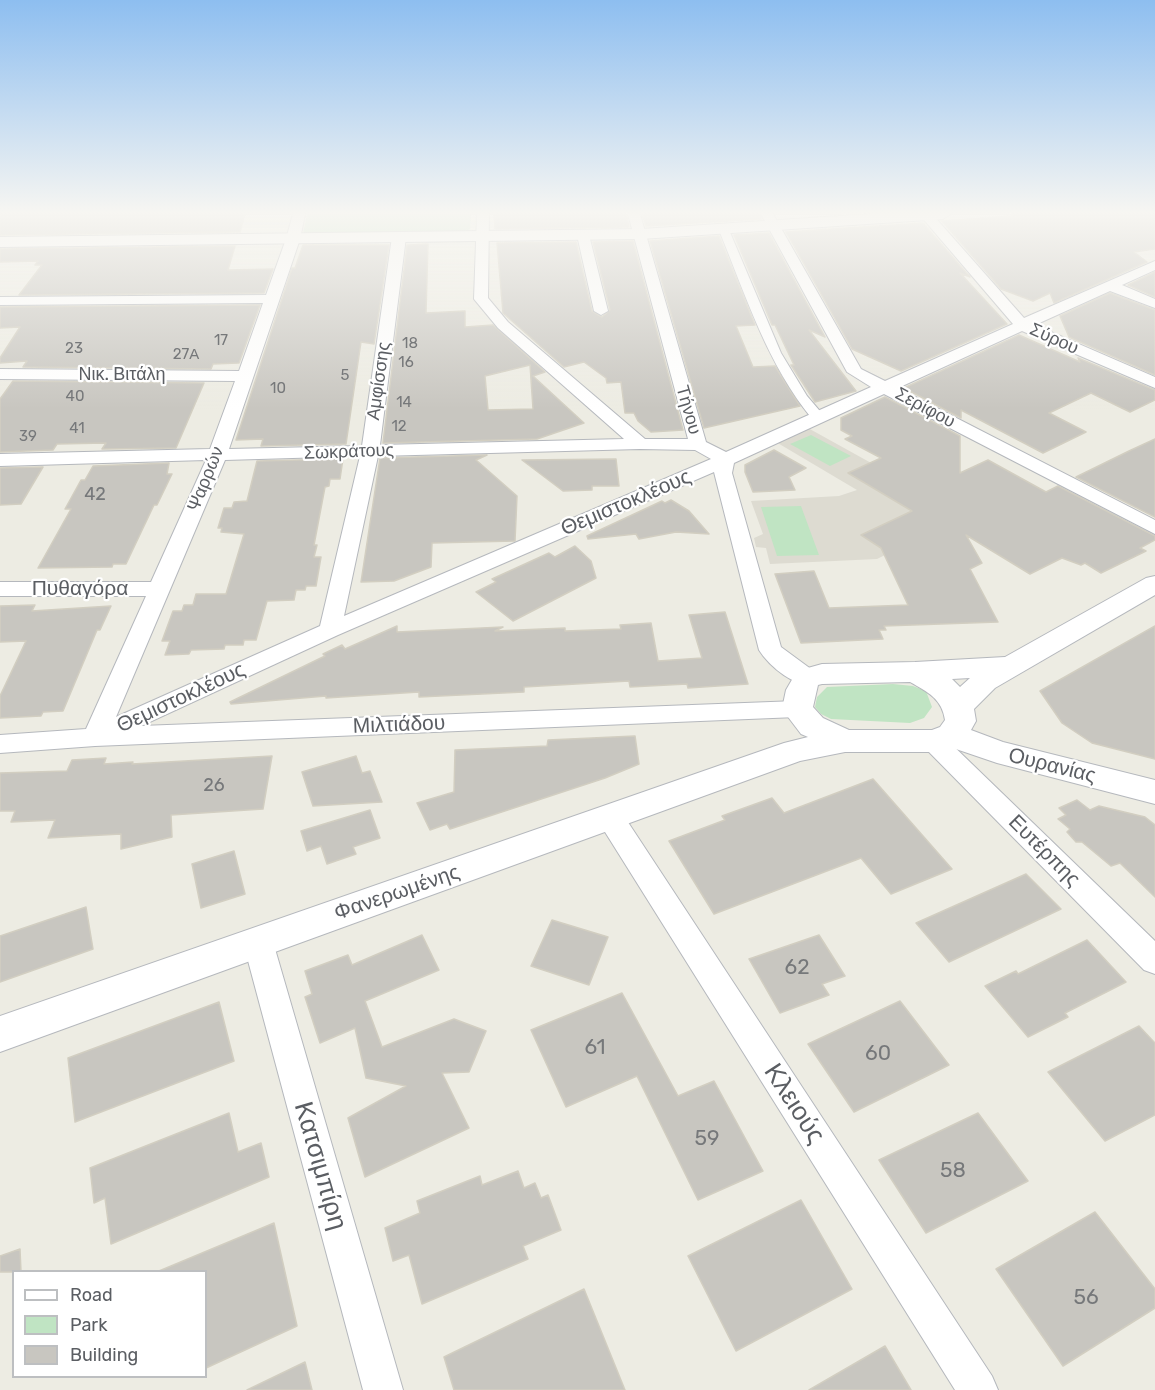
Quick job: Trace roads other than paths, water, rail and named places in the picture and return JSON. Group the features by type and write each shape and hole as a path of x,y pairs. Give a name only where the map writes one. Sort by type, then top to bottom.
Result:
{"street":[{"name":"Ψαρρών","path":"95,737 217,456 279,279"},
{"name":"Αμφίσσης","path":"330,630 370,451 393,279"},
{"path":"481,279 481,299 503,325 640,444"},
{"path":"593,279 601,311"},
{"name":"Τήνου","path":"652,279 698,445 725,459"},
{"path":"744,279 759,317 802,401 818,417"},
{"name":"Σερίφου","path":"803,279 855,372 1155,528"},
{"name":"Σύρου","path":"982,279 1023,325 1155,383"},
{"name":"Θεμιστοκλέους","path":"95,737 330,630 725,459 1123,279"},
{"path":"1109,285 1155,304"},
{"path":"0,301 272,299"},
{"name":"Νικ. Βιτάλη","path":"0,374 244,376"},
{"name":"Σωκράτους","path":"0,460 640,444 698,445"},
{"path":"725,459 723,474 770,650 807,678"},
{"path":"948,727 985,681 1155,584"},
{"name":"Πυθαγόρα","path":"0,590 159,589"},
{"path":"801,729 801,690 807,678 822,674 915,672 1012,666"},
{"path":"915,672 938,684 952,696 948,727"},
{"name":"Φανερωμένης","path":"0,1034 610,817 801,729 845,741 948,727"},
{"name":"Ουρανίας","path":"948,727 997,752 1155,792"},
{"name":"Ευτέρπης","path":"948,727 1155,961"},
{"name":"Μιλτιάδου","path":"0,744 95,737 801,729"},
{"name":"Κλειούς","path":"610,817 978,1390"},
{"name":"Κατσιμπίρη","path":"258,942 383,1390"}]}
